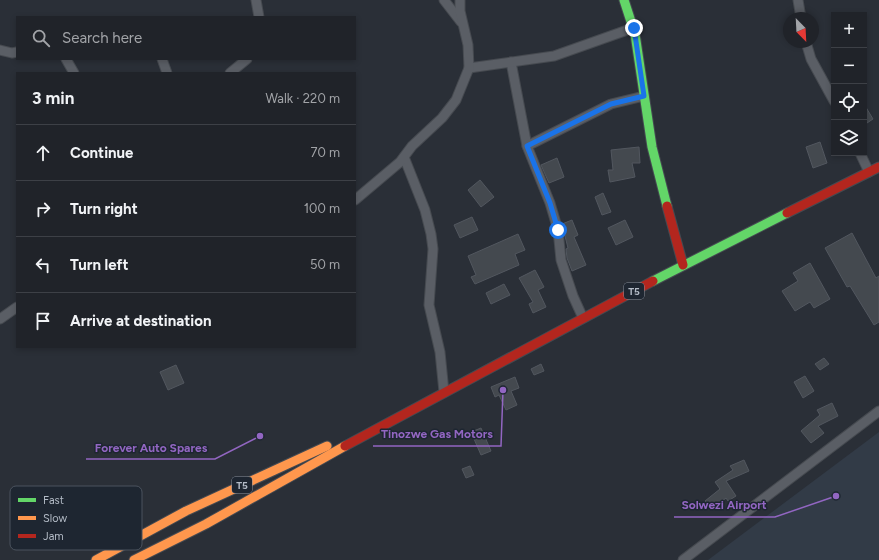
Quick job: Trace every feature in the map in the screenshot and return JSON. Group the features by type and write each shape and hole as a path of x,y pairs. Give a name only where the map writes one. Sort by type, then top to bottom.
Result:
{"main road":[{"path":"624,0 634,28 652,147 661,186 683,265"},
{"name":"T5","path":"134,560 252,498 392,419 683,265 879,167"},
{"name":"T5","path":"142,535 186,511 316,450 392,419"},
{"name":"T5","path":"96,560 114,550"}],"street":[{"path":"256,0 259,16"},
{"path":"444,0 463,25"},
{"path":"356,199 381,179 404,157 420,137 450,110 456,100 469,68 468,45 463,25 460,0"},
{"path":"798,0 800,12"},
{"path":"469,68 566,53 634,28"},
{"path":"808,48 811,59 831,96"},
{"path":"0,50 12,53 16,52"},
{"path":"67,60 73,72"},
{"path":"162,60 167,72"},
{"path":"231,72 246,60"},
{"path":"511,62 527,146 550,203 558,230 561,260 573,296 583,318"},
{"path":"527,146 611,104 644,96"},
{"path":"861,156 869,172"},
{"path":"404,157 425,210 431,234 433,249 429,305 440,352 444,392"},
{"path":"0,319 16,308"},
{"path":"683,560 879,411"}],"shaded area":[{"path":"879,432 879,560 708,560"}],"building":[{"path":"867,109 873,119 867,123"},
{"path":"820,142 827,163 813,168 806,147"},
{"path":"639,147 640,163 632,163 635,177 610,182 608,170 613,170 611,150"},
{"path":"557,158 564,177 549,183 541,165"},
{"path":"480,180 494,197 481,207 468,190"},
{"path":"603,193 611,212 602,215 595,197"},
{"path":"472,217 478,230 460,238 454,225"},
{"path":"572,220 578,235 574,237 586,265 572,271 567,258 566,249 568,248 562,224"},
{"path":"625,220 633,237 616,245 608,228"},
{"path":"852,233 876,278 879,276 879,322 874,325 850,286 847,287 825,248"},
{"path":"518,234 525,250 515,254 519,265 475,284 471,277 476,275 468,256"},
{"path":"810,263 830,299 814,308 810,302 795,311 782,291 798,281 793,273"},
{"path":"535,270 544,287 538,290 546,307 533,313 529,304 533,302 519,278"},
{"path":"504,284 510,295 491,304 486,293"},
{"path":"824,358 829,364 820,370 815,364"},
{"path":"541,364 544,371 534,375 531,369"},
{"path":"176,365 184,383 168,390 160,372"},
{"path":"805,376 814,391 803,398 794,382"},
{"path":"515,377 519,388 511,391 517,405 506,410 499,395 495,397 491,387"},
{"path":"832,403 838,416 818,426 824,433 811,443 801,431 820,415 817,410"},
{"path":"481,428 491,451 481,455 471,432"},
{"path":"744,460 749,471 726,481 736,496 728,501 726,498 712,509 705,501 720,489 715,482 733,470 730,466"},
{"path":"470,466 474,475 466,478 462,469"}],"traffic: fast":[{"path":"624,0 635,34 652,147 667,206"},
{"path":"653,281 787,213"}],"traffic: slow":[{"path":"142,535 186,511 327,446"},
{"path":"134,560 206,524 345,446"},
{"path":"96,560 114,550"}],"traffic: jam":[{"path":"787,213 879,167"},
{"path":"667,206 683,265"},
{"path":"345,446 653,281"}],"place":[{"name":"Tinozwe Gas Motors","path":"503,390"},
{"name":"Forever Auto Spares","path":"260,436"},
{"name":"Solwezi Airport","path":"836,496"}],"route":[{"path":"558,230 550,203 527,146 611,104 644,96 634,28"}]}
